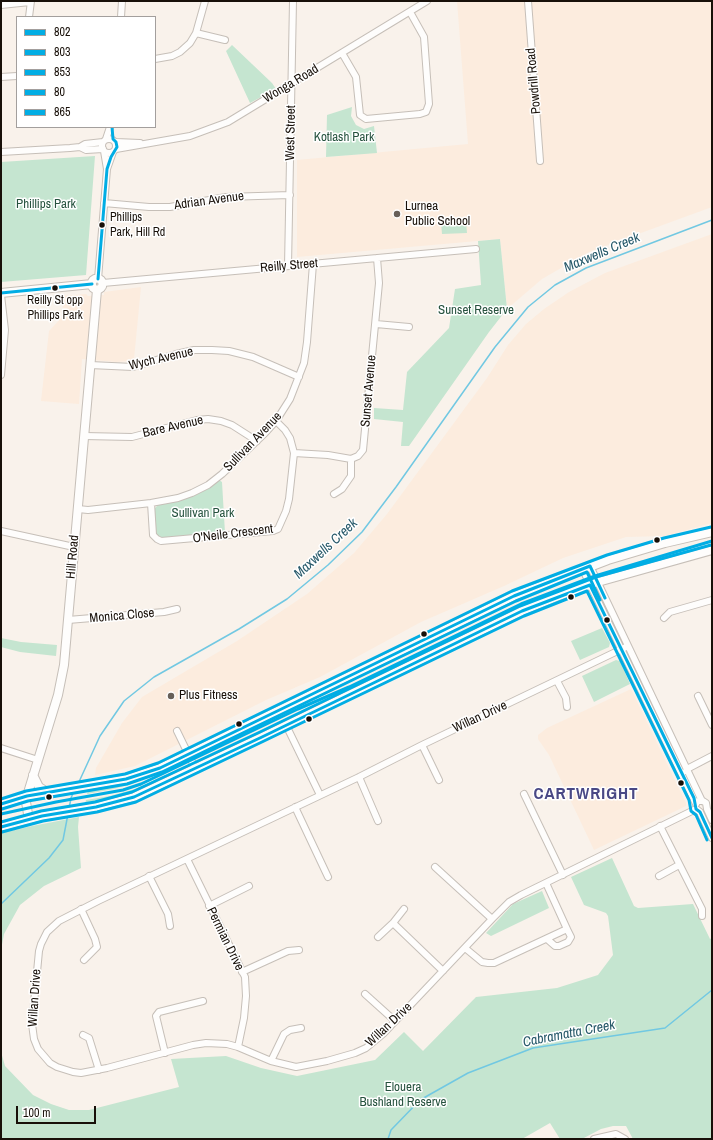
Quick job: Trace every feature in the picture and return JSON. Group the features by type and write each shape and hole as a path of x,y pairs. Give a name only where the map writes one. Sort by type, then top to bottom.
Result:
{"main road":[{"path":"1,294 94,287 101,289 100,281"},
{"name":"Hill Road","path":"29,820 26,802 27,796 62,678 90,365 94,287"},
{"path":"1,804 27,796 140,775 160,768 514,596 634,552 712,532"},
{"path":"1,827 118,802 134,797 522,611 594,584 712,550"},
{"path":"33,775 38,787 48,792"}],"street":[{"path":"121,16 122,1"},
{"path":"156,59 172,56 180,52 190,43 196,33 205,1"},
{"name":"West Street","path":"288,266 293,1"},
{"name":"Wonga Road","path":"1,152 80,147 86,150 107,144 145,143 176,139 217,127 241,115 427,1"},
{"name":"Powdrill Road","path":"528,1 540,161"},
{"path":"1,5 31,2 29,16"},
{"path":"342,53 356,77 360,115 366,119 420,114 426,112 429,104 424,37 410,12"},
{"path":"196,33 224,40"},
{"path":"1,77 16,76"},
{"path":"100,281 107,169 107,144 111,128"},
{"name":"Wonga Road","path":"107,144 108,153 145,143"},
{"path":"107,144 114,151 107,169"},
{"name":"Adrian Avenue","path":"104,203 149,207 170,207 226,196 290,195"},
{"name":"Reilly Street","path":"100,281 476,249"},
{"name":"Sunset Avenue","path":"351,459 356,458 361,453 364,446 376,324 379,280 377,258"},
{"name":"Sullivan Avenue","path":"78,509 88,510 151,503 178,498 203,487 226,471 276,421 290,398 299,377 306,353 313,264"},
{"path":"1,294 4,330 1,375"},
{"path":"376,324 409,327"},
{"name":"Wych Avenue","path":"90,365 133,367 184,352 221,350 253,357 299,377"},
{"name":"Bare Avenue","path":"84,436 128,437 197,420 208,419 221,421 232,425 256,441"},
{"name":"O'Neile Crescent","path":"151,503 154,535 161,541 275,531 280,527 287,507 294,453 290,438 285,430 276,421"},
{"path":"294,453 328,455 351,459 352,476 342,489 334,494"},
{"path":"1,531 74,547"},
{"path":"587,568 621,649 698,806 712,838"},
{"path":"594,584 628,646 687,768 698,806"},
{"path":"664,618 670,612 712,600"},
{"name":"Monica Close","path":"68,620 164,612 177,609"},
{"name":"Willan Drive","path":"628,646 359,777 81,909 52,926 41,944 39,951 32,1031 38,1049 43,1056 57,1068 81,1073 99,1070 206,1043 227,1044 271,1061 296,1067 327,1061 355,1053 374,1042 509,902 698,806 704,812 707,809"},
{"path":"557,681 566,698 567,707"},
{"path":"698,696 712,726"},
{"path":"286,725 320,795"},
{"path":"177,731 195,768"},
{"path":"422,745 439,780"},
{"path":"1,748 38,760"},
{"path":"687,785 688,782 685,773 687,768 712,756"},
{"path":"359,777 378,820"},
{"path":"524,794 563,874"},
{"path":"698,806 706,804 712,820"},
{"path":"295,807 328,877"},
{"path":"660,826 702,913"},
{"name":"Permian Drive","path":"187,858 244,977 246,996 244,1018 238,1047"},
{"path":"659,876 680,865"},
{"path":"436,867 492,919"},
{"path":"149,876 168,914 170,926"},
{"path":"546,883 570,937 568,942 559,946 555,946 547,939"},
{"path":"209,906 249,886"},
{"path":"81,909 95,939 97,947 84,960"},
{"path":"378,937 393,923 404,909"},
{"path":"393,923 443,971"},
{"path":"465,948 482,962 488,964 494,963 567,929"},
{"path":"242,972 288,950 300,950"},
{"path":"365,994 395,1021"},
{"path":"165,1053 156,1016 159,1012 203,1001"},
{"path":"271,1061 284,1034 290,1030 301,1028"},
{"path":"83,1035 89,1038 99,1070"},
{"path":"594,1139 616,1134 625,1139"}],"shaded area":[{"path":"457,1 712,1 712,207 589,252 542,279 507,309 500,239 297,257 297,160 468,144"},
{"path":"712,234 712,523 665,536 626,537 563,558 504,586 421,622 320,677 266,700 135,766 95,775 96,768 122,723 142,697 237,641 307,594 354,553 387,514 487,378 508,345 526,324 544,309 569,292 605,273"},
{"path":"141,287 134,359 130,361 116,362 82,359 79,404 41,401 49,331 64,315 61,296 86,294 88,296 104,295 104,292"},
{"path":"631,689 686,803 686,806 594,850 549,755 538,739 538,735 547,728"}],"green space":[{"path":"232,45 272,83 276,89 250,103 226,51"},
{"name":"Kotlash Park","path":"352,107 351,116 356,125 364,129 374,126 377,153 326,157 327,115"},
{"name":"Phillips Park","path":"95,156 86,275 1,282 1,162"},
{"path":"466,221 467,233 442,234 441,222"},
{"name":"Sunset Reserve","path":"500,239 507,309 489,332 409,446 401,446 403,422 374,419 374,408 403,410 407,372 449,328 455,289 481,285 478,241"},
{"name":"Sullivan Park","path":"219,480 222,482 225,533 163,538 157,536 154,511 158,505 180,500 199,493"},
{"path":"602,628 610,643 609,647 580,660 571,641"},
{"path":"1,638 21,642 57,645 56,656 20,652 1,647"},
{"path":"616,660 620,661 630,684 594,702 582,676"},
{"path":"171,766 132,784 87,794 89,788"},
{"path":"179,769 180,772 171,777 158,780 137,790 118,797 85,804 86,800 110,796 135,789"},
{"path":"79,817 78,827 81,868 44,886 20,905 4,934 1,950 1,833"},
{"name":"Elouera Bushland Reserve","path":"612,858 634,906 638,908 693,904 710,939 712,938 712,1139 633,1139 626,1126 613,1126 601,1129 582,1139 560,1139 550,1123 522,1139 1,1139 1,1052 5,1066 33,1095 51,1104 69,1110 89,1110 179,1087 171,1059 226,1056 261,1068 297,1076 375,1060 404,1032 423,1051 476,997 557,988 598,975 613,955 608,916 606,913 584,905 571,877"},
{"path":"542,891 549,908 491,936 486,933 513,904"}],"waterway":[{"name":"Maxwells Creek","path":"78,784 100,736 124,701 154,677 239,629 287,599 328,565 362,532 396,487 495,347 528,307 555,285 586,268 712,220"},
{"name":"Maxwells Creek","path":"69,809 74,791"},
{"name":"Maxwells Creek","path":"1,904 49,858 63,840 68,814"},
{"name":"Cabramatta Creek","path":"388,1139 391,1130 420,1100 468,1073 533,1048 665,1028 712,990"}],"transit line":[{"name":"865","path":"98,279 107,169 111,157 117,147 116,142 113,139 112,128"},
{"name":"865","path":"1,293 92,284"},
{"name":"853","path":"1,799 26,791 125,774 158,763 512,591 607,555 664,538 711,527"},
{"name":"80","path":"1,814 123,790 141,784 298,709 349,687 521,604 595,576 712,541"},
{"name":"853","path":"1,822 41,811 95,802 132,792 260,732 520,606 596,577 711,545"},
{"name":"802","path":"1,804 27,796 126,779 160,768 514,596 590,566 605,598"},
{"name":"803","path":"2,809 28,801 127,784 162,772 516,601 587,572 600,600"},
{"name":"802","path":"1,827 42,816 96,807 134,797 262,737 522,611 590,585 694,798 696,809 700,812 712,838"},
{"name":"803","path":"2,832 43,821 97,812 136,802 524,616 587,591 689,800 691,811 696,815 707,840"}],"place":[{"name":"Lurnea Public School","path":"397,214"},
{"name":"Phillips Park, Hill Rd","path":"102,225"},
{"name":"Reilly St opp Phillips Park","path":"55,288"},
{"name":"Plus Fitness","path":"171,696"}],"district":[{"name":"CARTWRIGHT","path":"586,794"}]}
